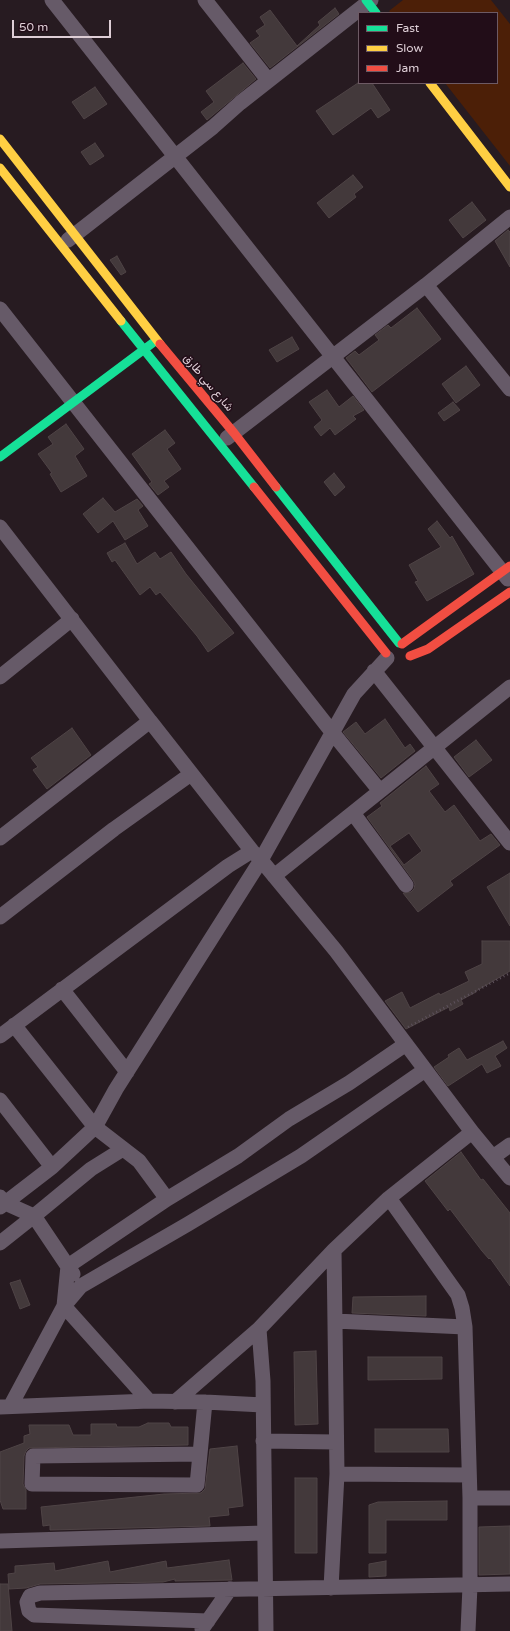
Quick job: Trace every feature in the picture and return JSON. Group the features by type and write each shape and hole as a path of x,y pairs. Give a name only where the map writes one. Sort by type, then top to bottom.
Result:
{"street":[{"path":"2,1202 52,1168 95,1127 354,694 374,671 388,658 392,645 400,644 507,573 52,0"},
{"path":"205,0 268,80"},
{"path":"359,12 370,4"},
{"path":"61,245 76,235 213,127 268,80 358,13"},
{"path":"431,84 510,187"},
{"name":"شارع سي طارق","path":"0,138 156,340 234,432 400,644 408,649 410,656"},
{"path":"0,168 144,350 220,443 388,658"},
{"path":"220,443 426,285 510,217"},
{"path":"426,285 510,389"},
{"path":"0,309 380,792"},
{"path":"0,457 156,340"},
{"path":"0,527 191,774 336,951 472,1132 510,1178"},
{"path":"404,665 410,656 428,649 510,592"},
{"path":"0,677 72,619"},
{"path":"374,671 436,747 510,844"},
{"path":"274,876 510,687"},
{"path":"0,838 150,721"},
{"path":"0,917 114,830 191,774"},
{"path":"353,813 406,885"},
{"path":"0,1036 228,866 257,856"},
{"path":"62,989 127,1072"},
{"path":"14,1025 95,1127 139,1161 167,1199"},
{"path":"68,1266 167,1199 238,1156 288,1119 349,1083 402,1038"},
{"path":"6,1406 64,1306 81,1286 301,1156 425,1070"},
{"path":"0,1100 52,1168"},
{"path":"175,1402 259,1329 334,1250 389,1198 472,1132"},
{"path":"493,1157 510,1145"},
{"path":"0,1243 91,1169 123,1149"},
{"path":"389,1198 458,1295 465,1327 470,1498 470,1586 468,1631"},
{"path":"2,1202 34,1216 81,1286"},
{"path":"331,1588 337,1474 334,1250"},
{"path":"68,1266 64,1306 149,1401"},
{"path":"335,1322 465,1327"},
{"path":"259,1329 263,1405 264,1533 267,1589 266,1631"},
{"path":"6,1406 149,1401 263,1405"},
{"path":"200,1454 33,1456 32,1484 197,1485 200,1454 205,1402"},
{"path":"263,1441 336,1442"},
{"path":"337,1474 469,1474"},
{"path":"470,1498 510,1498"},
{"path":"0,1541 264,1533"},
{"path":"230,1589 204,1626 34,1616 31,1614 27,1606 30,1596 40,1593 230,1589 470,1586 510,1584"}],"path":[{"path":"402,1038 510,973"}],"shaded area":[{"path":"403,0 491,0 510,24 510,166 446,84 498,84 498,12 389,11"}],"building":[{"path":"335,8 339,14 270,68 250,43 260,36 256,31 265,25 260,17 270,10 297,46 320,25 318,22"},
{"path":"243,63 256,79 207,120 201,112 214,102 206,91"},
{"path":"358,83 373,84 390,110 378,118 371,108 333,135 316,111"},
{"path":"95,87 107,104 84,119 72,102"},
{"path":"95,143 104,156 90,165 81,152"},
{"path":"353,175 363,187 354,194 356,197 329,218 317,203"},
{"path":"472,202 486,220 463,238 449,220"},
{"path":"508,230 510,232 510,267 495,241"},
{"path":"117,256 126,272 121,275 110,260"},
{"path":"417,308 441,339 372,392 346,358 355,351 359,355 379,340 375,335 388,325 391,328"},
{"path":"292,337 299,349 277,362 269,350"},
{"path":"466,366 480,385 456,403 442,384"},
{"path":"327,390 339,407 353,396 364,410 353,416 356,419 335,435 330,428 321,436 314,427 322,420 309,402"},
{"path":"453,402 460,410 444,421 438,413"},
{"path":"66,424 84,449 75,456 87,476 61,492 50,474 52,473 38,454 53,444 48,437"},
{"path":"165,430 175,443 167,449 181,469 164,481 169,487 158,495 149,484 152,482 132,454"},
{"path":"334,473 345,487 335,496 324,482"},
{"path":"103,498 115,512 137,499 143,506 138,510 148,526 125,540 113,521 98,533 83,514"},
{"path":"437,521 450,538 452,536 474,574 427,601 415,582 418,581 409,565 441,547 428,529"},
{"path":"125,543 137,564 155,552 160,559 171,552 186,574 234,633 208,652 197,636 160,592 156,595 150,587 140,595 115,560 112,562 107,553"},
{"path":"385,719 405,748 410,744 415,751 381,778 343,732 356,722 365,734"},
{"path":"72,728 91,755 47,789 33,770 38,767 31,758"},
{"path":"476,740 492,760 469,777 454,757"},
{"path":"426,766 439,784 429,791 445,812 454,805 480,841 491,834 500,845 450,881 453,885 418,912 403,893 411,892 414,889 415,884 413,880 367,817 382,806 380,803","holes":["409,833 422,851 404,865 390,846"]},
{"path":"510,873 510,926 487,887"},
{"path":"482,941 510,941 510,971 461,1000 463,1004 450,1011 449,1007 406,1029 385,1001 402,992 410,1008 439,993 440,995 469,981 465,972 482,964"},
{"path":"503,1041 507,1048 495,1056 501,1066 487,1073 482,1064 448,1086 434,1067 459,1048 467,1060"},
{"path":"461,1152 481,1180 483,1179 510,1213 510,1286 490,1258 489,1259 482,1251 450,1209 448,1211 425,1181"},
{"path":"20,1280 30,1305 20,1309 10,1283"},
{"path":"426,1296 426,1316 352,1313 353,1297"},
{"path":"316,1351 318,1424 295,1425 294,1352"},
{"path":"368,1357 442,1357 442,1379 368,1380"},
{"path":"148,1423 169,1423 171,1427 188,1427 188,1445 29,1448 24,1456 23,1484 26,1490 26,1509 3,1509 0,1500 0,1452 24,1443 24,1436 30,1434 29,1425 69,1425 73,1435 91,1435 91,1424 116,1424 117,1427 139,1427"},
{"path":"375,1429 448,1429 449,1452 375,1452"},
{"path":"237,1446 243,1506 228,1508 229,1515 209,1517 210,1526 50,1530 50,1525 43,1526 41,1507 164,1494 201,1493 205,1489 210,1449"},
{"path":"295,1478 317,1478 317,1553 295,1553"},
{"path":"447,1501 447,1520 386,1520 386,1553 369,1553 369,1505 378,1502"},
{"path":"510,1526 510,1574 479,1575 479,1527"},
{"path":"229,1560 232,1580 175,1581 175,1579 163,1582 40,1584 26,1588 9,1589 8,1574 15,1573 15,1566 54,1563 55,1571 108,1561 110,1572 166,1561 167,1568"},
{"path":"386,1561 386,1576 369,1577 369,1564"},
{"path":"0,1584 8,1584 12,1631 0,1631"}],"traffic: fast":[{"path":"366,0 375,12"},
{"path":"121,321 254,487"},
{"path":"0,457 154,342"},
{"path":"276,487 399,643"}],"traffic: slow":[{"path":"431,84 510,187"},
{"path":"0,139 160,344"},
{"path":"0,168 121,321"}],"traffic: jam":[{"path":"160,344 234,433 276,487"},
{"path":"254,487 386,653"},
{"path":"402,644 510,566"},
{"path":"410,656 428,649 510,592"}]}
